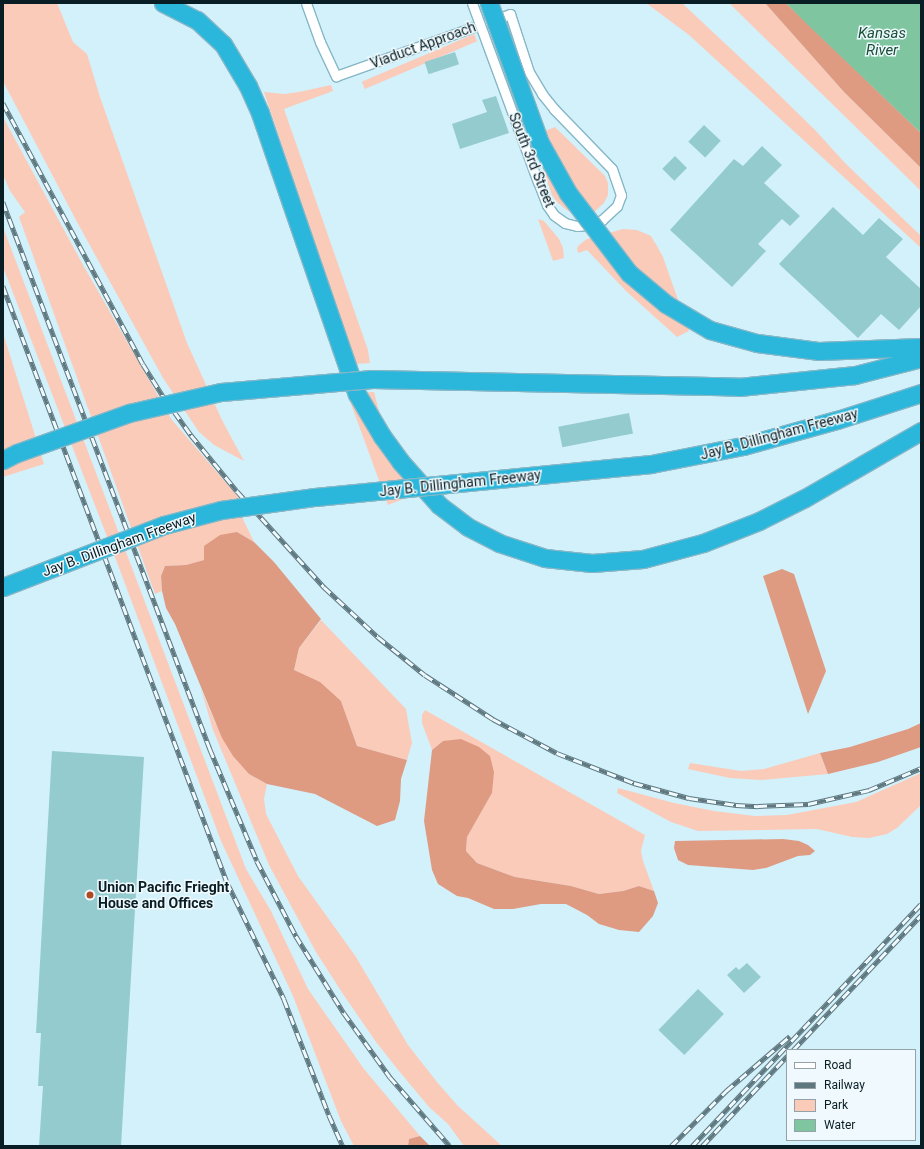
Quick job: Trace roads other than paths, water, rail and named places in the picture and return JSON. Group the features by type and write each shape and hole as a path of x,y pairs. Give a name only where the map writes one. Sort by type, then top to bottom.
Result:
{"highway":[{"path":"163,3 197,20 222,44 248,86 260,113 357,394 382,436 400,461 439,504 468,526 499,543 545,558 592,563 642,559 703,543 759,521 805,498 921,431"},
{"path":"488,3 540,143 568,193 629,273 666,304 710,330 757,343 819,351 921,347"},
{"path":"3,460 17,453 129,414 221,392 372,380 739,387 855,375 921,358"},
{"name":"Jay B. Dillingham Freeway","path":"3,586 164,525 221,510 315,497 651,464 743,446 837,420 921,393"}],"street":[{"name":"Viaduct Approach","path":"306,3 320,42 336,76 510,14"},
{"name":"South 3rd Street","path":"472,3 547,205 554,215 565,223 577,226 588,225 602,220 616,206 621,195 612,169 554,109 542,94 529,72 510,14"}],"water":[{"name":"Kansas River","path":"786,3 921,3 921,133 808,25"}],"railway":[{"path":"3,103 143,364 191,435 237,491 324,587 378,637 425,675 493,719 557,753 634,783 689,798 736,805 758,806 808,804 869,790 921,768"},
{"path":"3,202 210,749 257,861 296,936 344,1013 390,1077 450,1146"},
{"path":"3,286 227,882 284,999 329,1115 343,1146"},
{"path":"692,1146 921,904"},
{"path":"794,1049 921,915"},
{"path":"671,1146 726,1091 790,1036"},
{"path":"702,1146 786,1057"}],"place":[{"name":"Union Pacific Frieght House and Offices","path":"90,895"}]}
